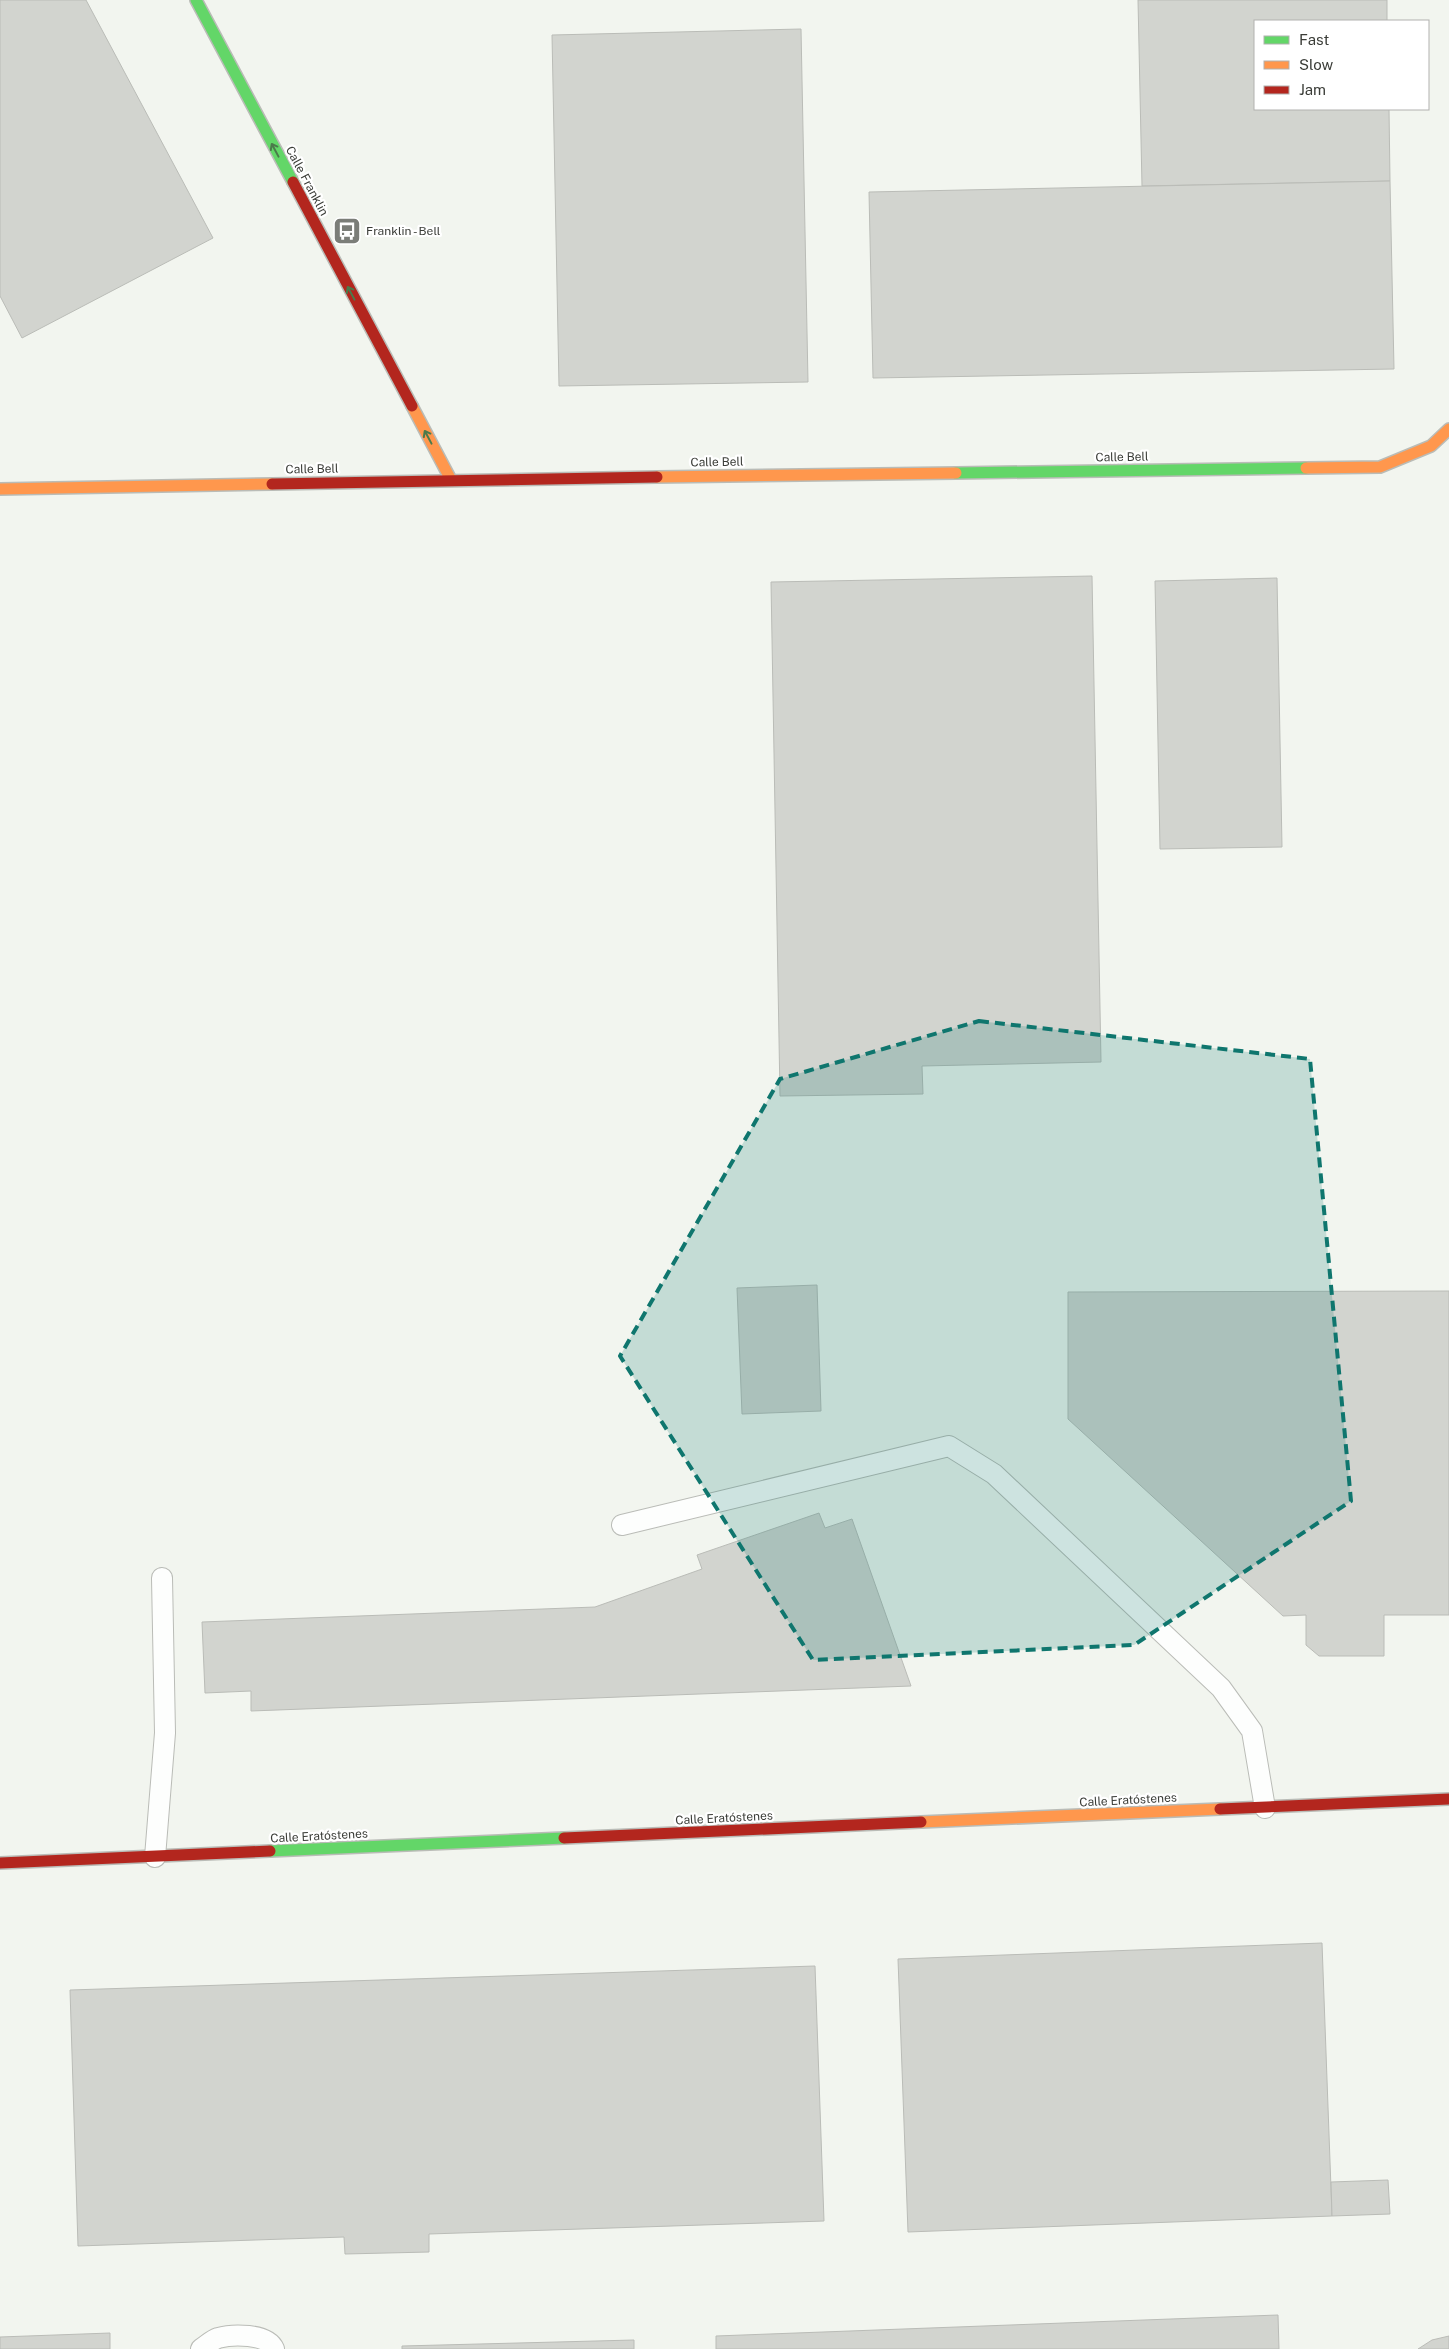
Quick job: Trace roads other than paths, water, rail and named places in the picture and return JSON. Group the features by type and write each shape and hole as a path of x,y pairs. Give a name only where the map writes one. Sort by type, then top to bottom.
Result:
{"street":[{"name":"Calle Franklin","path":"196,0 450,480"},
{"name":"Calle Bell","path":"0,489 450,480 1380,468 1431,446 1449,429"},
{"name":"Calle Eratóstenes","path":"0,1863 1449,1800"}],"lane":[{"path":"622,1526 949,1446 994,1474 1221,1688 1252,1731 1265,1808"},
{"path":"155,1857 165,1733 162,1578"},
{"path":"201,2349 220,2338 250,2336 262,2338 272,2344 274,2349"}],"place":[{"name":"Franklin - Bell","path":"347,231"}]}
